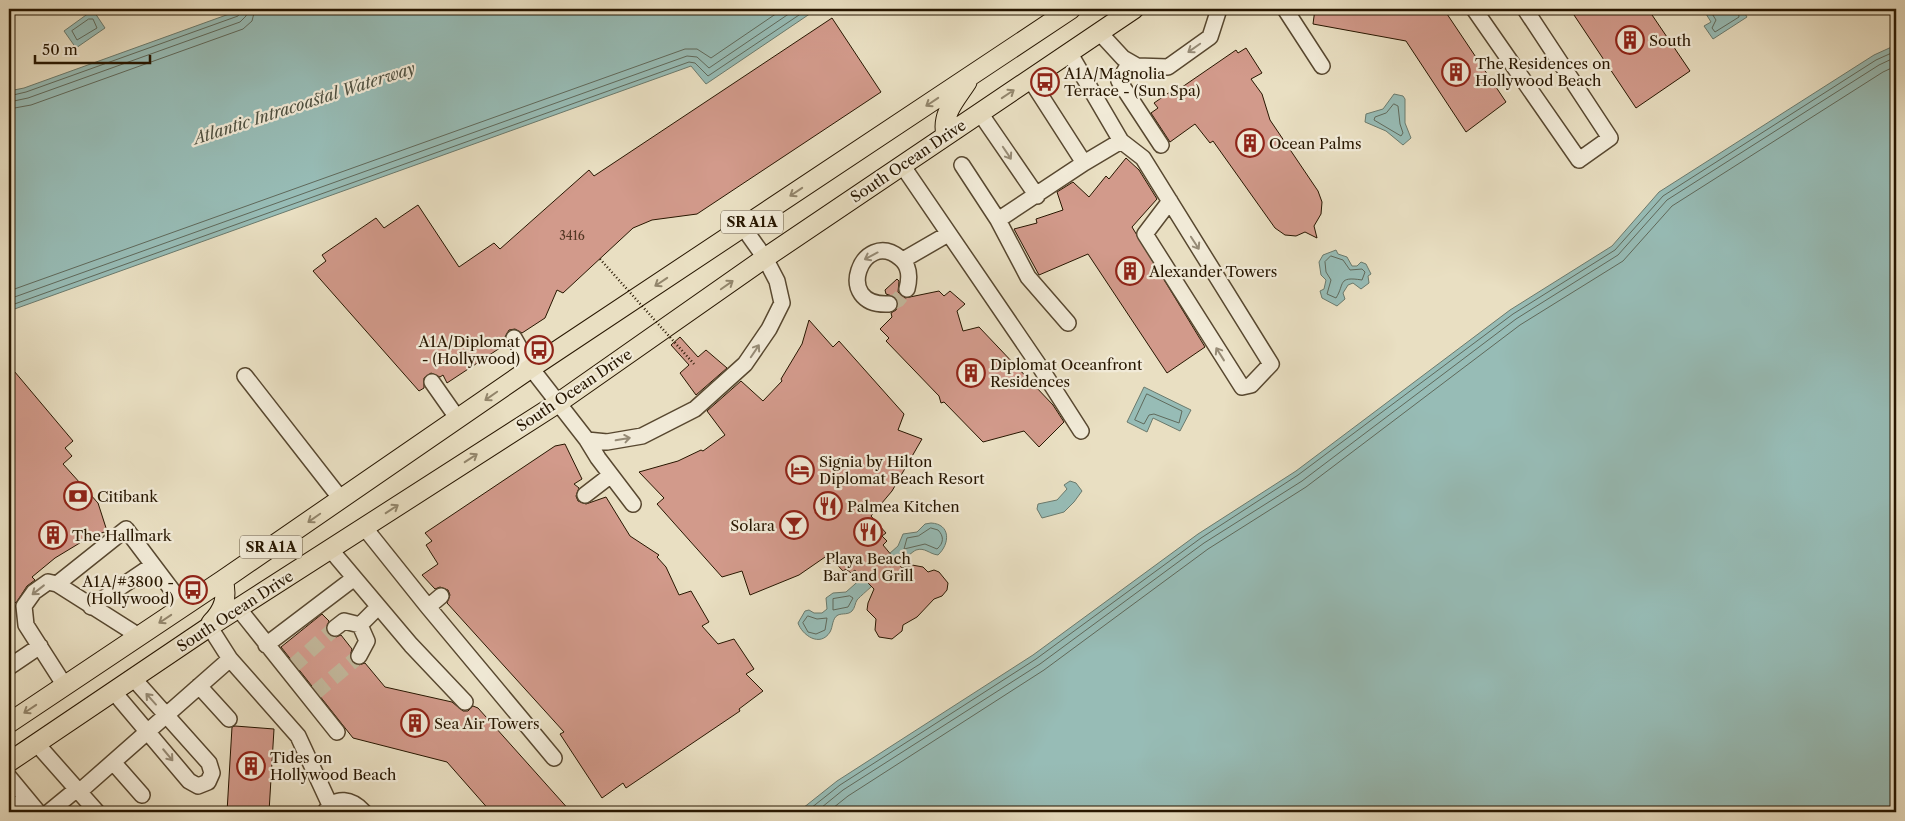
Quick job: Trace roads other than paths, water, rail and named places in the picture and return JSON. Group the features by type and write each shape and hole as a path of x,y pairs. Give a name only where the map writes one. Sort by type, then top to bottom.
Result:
{"main road":[{"name":"South Ocean Drive","path":"9,723 223,580 531,368 1071,9"},
{"name":"South Ocean Drive","path":"9,762 206,628 558,403 765,258 1134,9"},
{"path":"946,135 944,126 947,112 972,75"},
{"path":"206,628 223,609 226,594 223,580"}],"lane":[{"path":"1100,32 1123,58 1137,66 1168,67 1210,37 1219,9"},
{"path":"1285,9 1322,66"},
{"path":"1474,9 1579,160 1610,138 1525,9"},
{"path":"1069,52 1121,141 1143,158 1170,201 1271,364 1251,385 1242,387 1145,234 1170,201"},
{"path":"1130,62 1119,81 1161,145"},
{"path":"1030,79 1084,163"},
{"path":"980,113 1037,196"},
{"path":"998,220 1121,141"},
{"path":"902,165 1040,367 1081,431"},
{"path":"962,165 998,220 1028,277 1068,323"},
{"path":"587,440 607,442 642,436 695,409 745,364 769,329 782,303 777,280 765,258 743,227"},
{"path":"903,260 948,234"},
{"path":"889,304 872,302 859,290 856,282 859,266 872,254 880,252 896,255 903,260 910,277 907,289"},
{"path":"514,338 531,368 587,440 633,504"},
{"path":"245,376 341,499"},
{"path":"432,382 458,419"},
{"path":"585,495 611,475"},
{"path":"364,527 554,758"},
{"path":"57,584 126,529 184,606"},
{"path":"330,549 378,607 465,702"},
{"path":"91,607 153,565"},
{"path":"266,645 353,578"},
{"path":"65,686 26,625 24,606 34,592 48,582 57,584 139,636"},
{"path":"428,607 441,596"},
{"path":"360,625 378,607"},
{"path":"238,608 266,645 312,695 319,712 337,732"},
{"path":"335,628 344,621 360,625"},
{"path":"359,656 367,641 360,625"},
{"path":"206,628 230,659 298,736 327,809 342,800 355,803 364,812"},
{"path":"9,667 40,646"},
{"path":"49,812 113,762 230,659"},
{"path":"113,691 189,781 198,786 208,782 212,773 209,763 133,678"},
{"path":"199,686 229,719"},
{"path":"36,743 97,812"},
{"path":"113,762 142,795"},
{"path":"9,777 38,812"},
{"path":"9,812 26,798"}],"water":[{"name":"Atlantic Intracoastal Waterway","path":"243,9 817,9 706,84 691,66 9,311 9,91 24,88"},
{"path":"1703,9 1742,9 1747,17 1713,39 1704,26 1711,22"},
{"path":"93,10 105,28 76,48 64,31"},
{"path":"1896,45 1896,812 798,812 837,781 1033,655 1198,534 1296,471 1510,310 1612,246 1659,192 1874,55"},
{"path":"1394,94 1403,96 1405,99 1405,123 1411,138 1403,145 1386,131 1365,122 1366,114 1383,109"},
{"path":"1336,250 1338,254 1347,257 1352,266 1357,266 1361,262 1366,264 1371,274 1368,276 1369,283 1361,289 1353,283 1348,285 1343,293 1345,299 1337,306 1322,298 1320,291 1324,289 1326,280 1321,275 1319,262 1323,255"},
{"path":"1144,387 1191,410 1180,431 1153,418 1147,432 1127,422"},
{"path":"1070,481 1076,483 1082,491 1074,502 1064,512 1042,518 1037,509 1038,504 1057,500 1067,489 1064,485"},
{"path":"931,523 942,527 946,535 945,546 938,555 922,549 916,550 860,596 852,611 836,616 826,637 821,639 812,638 803,632 798,623 805,611 822,613 827,609 826,598 833,593 846,592 898,546 903,534 917,532 925,524"}],"tunnel":[{"path":"889,304 898,300 907,289"},
{"path":"292,667 335,628"},
{"path":"315,693 359,656"}],"place":[{"name":"South","path":"1630,40"},
{"name":"The Residences on Hollywood Beach","path":"1456,72"},
{"name":"A1A/Magnolia Terrace - (Sun Spa)","path":"1045,82"},
{"name":"Ocean Palms","path":"1250,143"},
{"name":"Alexander Towers","path":"1130,271"},
{"name":"A1A/Diplomat - (Hollywood)","path":"539,350"},
{"name":"Diplomat Oceanfront Residences","path":"971,373"},
{"name":"Signia by Hilton Diplomat Beach Resort","path":"800,470"},
{"name":"Citibank","path":"78,496"},
{"name":"Palmea Kitchen","path":"828,506"},
{"name":"Solara","path":"794,525"},
{"name":"Playa Beach Bar and Grill","path":"868,532"},
{"name":"The Hallmark","path":"53,535"},
{"name":"A1A/#3800 - (Hollywood)","path":"193,590"},
{"name":"Sea Air Towers","path":"415,723"},
{"name":"Tides on Hollywood Beach","path":"251,766"}]}
